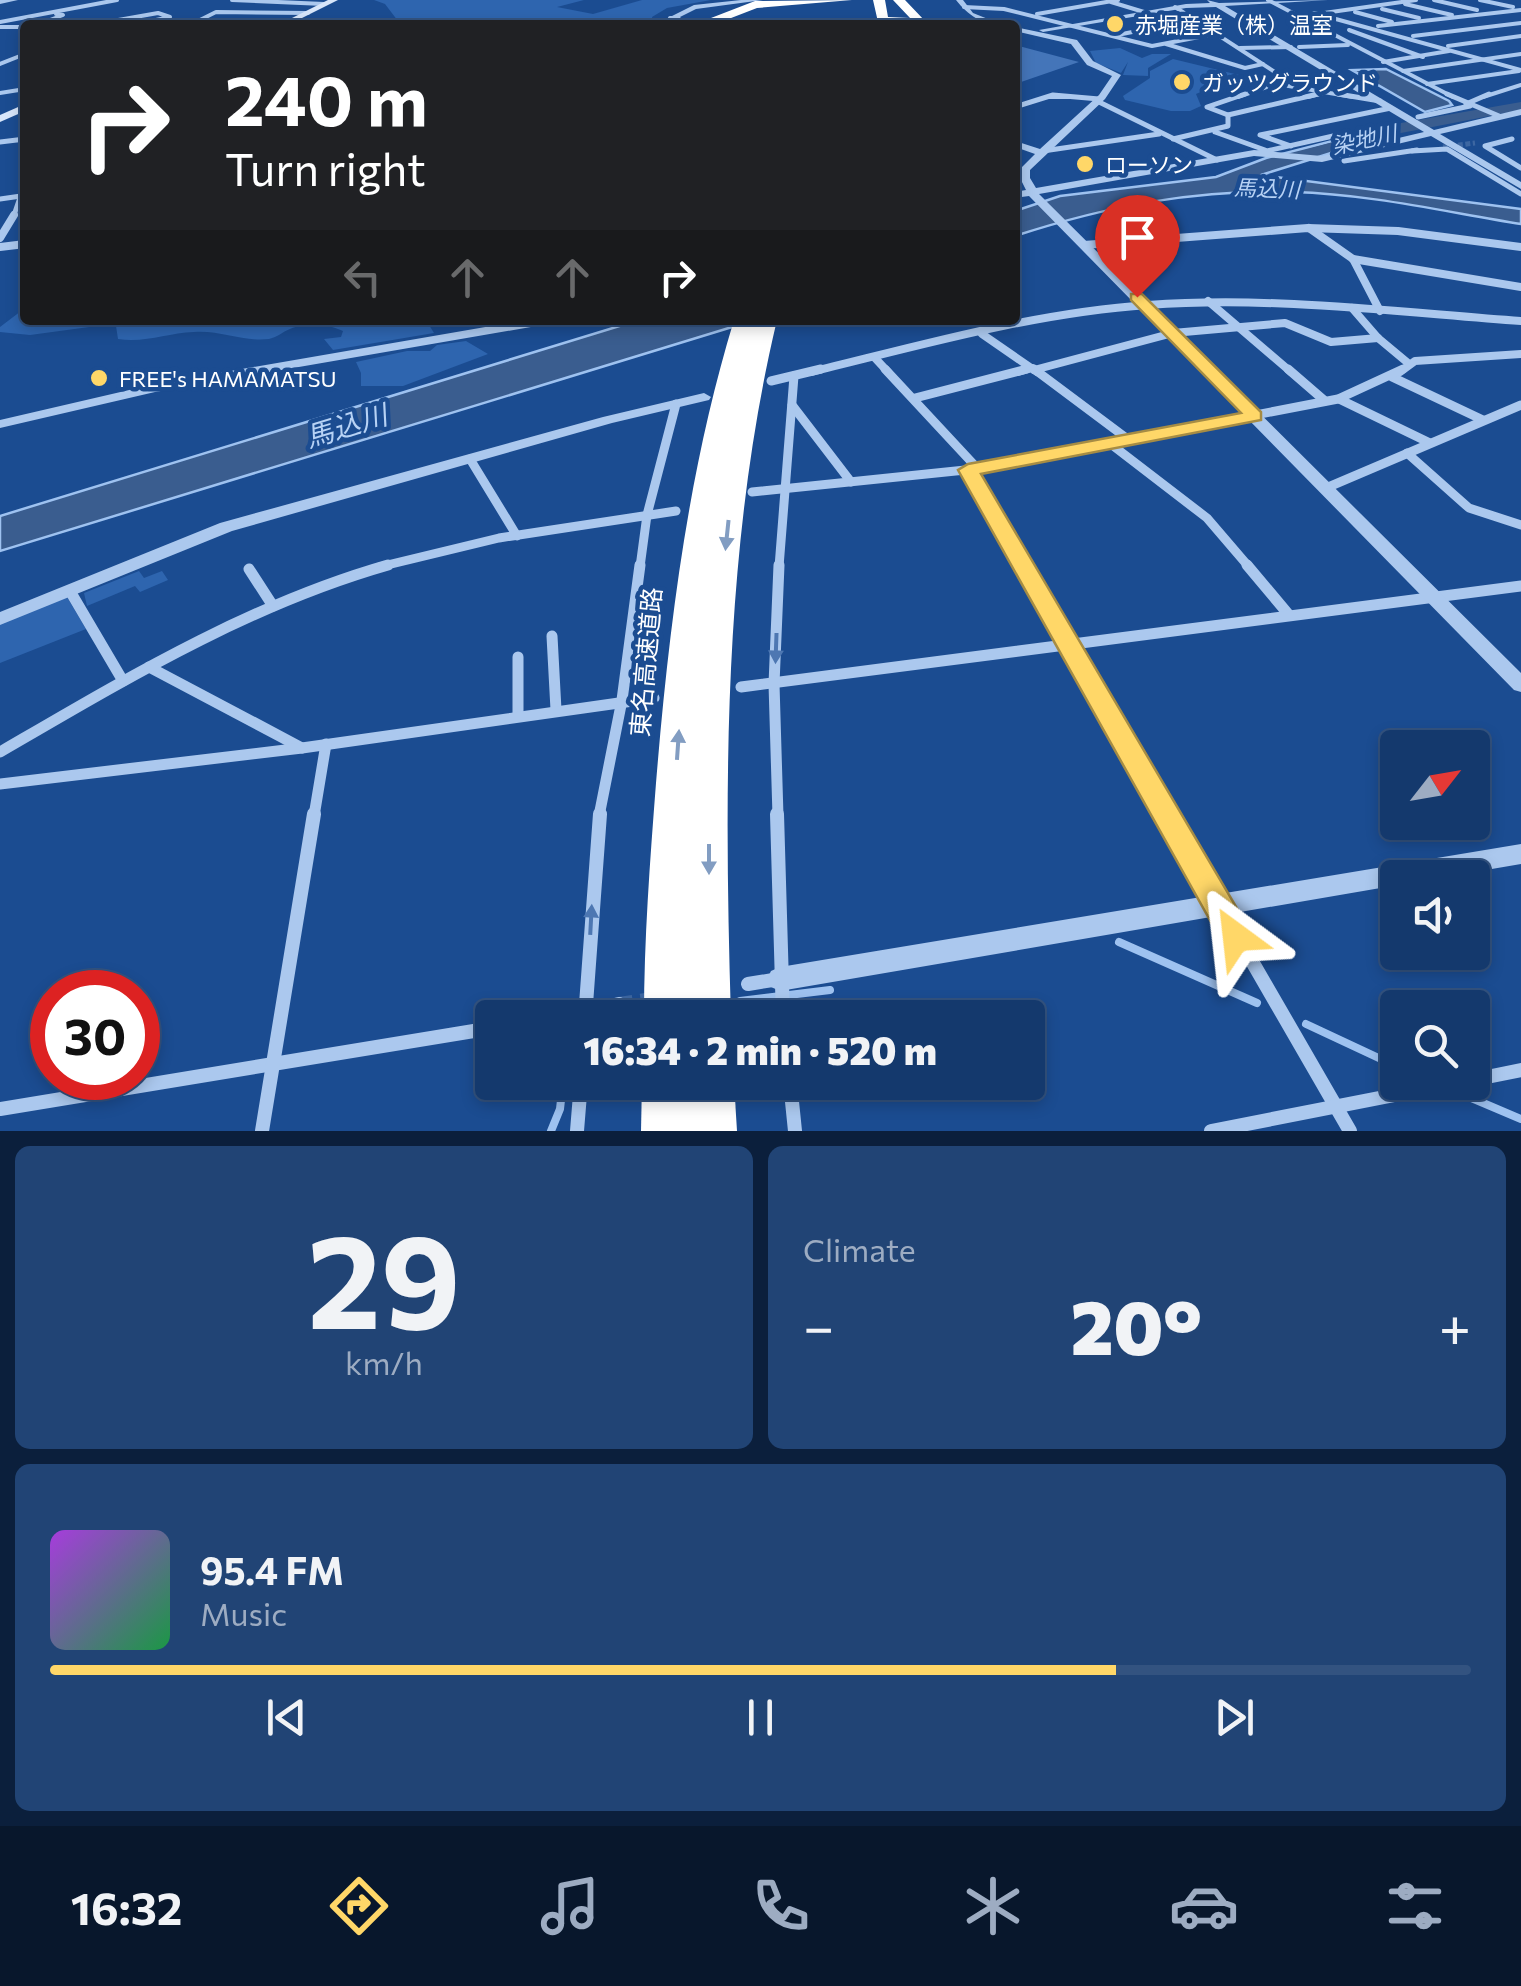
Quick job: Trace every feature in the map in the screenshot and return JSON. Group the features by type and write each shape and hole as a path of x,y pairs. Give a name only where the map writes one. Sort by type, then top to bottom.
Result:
{"highway":[{"path":"716,20 755,5 846,0"},
{"path":"858,0 861,14 869,0"},
{"path":"899,0 918,20"},
{"path":"724,20 803,3 825,6"},
{"name":"東名高速道路","path":"667,1000 671,841 690,606 714,440 752,330"},
{"name":"東名高速道路","path":"710,1000 709,840 720,607 752,330"},
{"path":"665,1100 665,1131"},
{"path":"711,1100 712,1131"}],"main road":[{"path":"293,20 329,2"}],"street":[{"path":"0,2 16,0"},
{"path":"0,24 35,13 117,0"},
{"path":"232,0 329,2"},
{"path":"682,20 688,8 760,0"},
{"path":"1032,15 1118,0"},
{"path":"1030,32 1218,2 1325,0"},
{"path":"1390,0 1498,25"},
{"path":"1293,14 1349,11 1416,0"},
{"path":"1434,0 1489,12"},
{"path":"1480,0 1521,10"},
{"path":"1108,2 1144,12"},
{"path":"1218,2 1521,186"},
{"path":"1271,2 1382,62 1498,116"},
{"path":"961,3 1032,15 1152,46 1215,34"},
{"path":"961,3 983,20"},
{"path":"206,7 310,12"},
{"path":"1174,7 1287,80 1207,107 1228,115 1322,93"},
{"path":"1376,7 1428,20"},
{"path":"1329,34 1521,10"},
{"path":"1349,11 1398,23"},
{"path":"200,20 216,12 310,12"},
{"path":"35,13 62,15 50,20"},
{"path":"118,20 158,13 170,17 156,20"},
{"path":"238,20 250,14"},
{"path":"1314,14 1407,36 1521,70"},
{"path":"1114,36 1195,20"},
{"path":"1407,36 1521,23"},
{"path":"1020,29 1074,42 1093,66 1116,74 1098,100 1041,152 1024,174 1033,193 1521,684"},
{"path":"1349,30 1423,57"},
{"path":"1446,32 1478,42"},
{"path":"1491,43 1521,36"},
{"path":"1442,46 1491,43 1520,53"},
{"path":"1165,44 1245,68 1262,64"},
{"path":"1240,48 1352,45"},
{"path":"1295,47 1391,108 1521,177"},
{"path":"1382,62 1453,50"},
{"path":"1506,50 1520,53"},
{"path":"1401,71 1520,53"},
{"path":"1426,84 1521,70"},
{"path":"1276,84 1380,101"},
{"path":"1214,132 1266,152 1311,159 1383,142 1504,88 1521,86"},
{"path":"1020,105 1053,94 1098,100 1217,160"},
{"path":"1291,146 1260,135 1391,108"},
{"path":"1426,125 1521,112"},
{"path":"1172,139 1228,126 1228,115"},
{"path":"1020,146 1041,152 1160,134"},
{"path":"1020,194 1350,136 1383,142"},
{"path":"1475,143 1521,138"},
{"path":"1512,139 1485,146 1521,168"},
{"path":"1344,161 1443,147"},
{"path":"1412,151 1447,149 1521,194"},
{"path":"0,238 20,198"},
{"path":"1079,240 1308,228 1398,231 1521,247"},
{"path":"1308,228 1354,259 1521,288"},
{"path":"1354,259 1380,312"},
{"path":"1472,265 1478,280"},
{"path":"1208,301 1325,401"},
{"path":"771,381 982,334 1144,305 1270,301 1521,321"},
{"path":"1352,308 1378,338 1408,363"},
{"path":"915,398 1173,334 1285,323 1329,342 1378,338"},
{"path":"0,424 173,384 519,325"},
{"path":"982,334 1129,440"},
{"path":"752,492 973,470 1338,399 1392,377 1408,363 1521,354"},
{"path":"876,358 915,398 973,470 1068,644 1350,1131"},
{"path":"782,1000 774,684 782,490 794,376"},
{"path":"1392,377 1483,420"},
{"path":"0,619 226,527 704,397"},
{"path":"1338,399 1430,442"},
{"path":"586,1000 597,827 622,700 646,515 676,404"},
{"path":"792,405 852,482"},
{"path":"1326,488 1483,420 1518,410"},
{"path":"1112,444 1207,518 1289,615"},
{"path":"1407,453 1469,508 1521,525"},
{"path":"470,458 517,536"},
{"path":"0,752 149,667 273,606 372,570 517,536 676,511"},
{"path":"249,569 273,606"},
{"path":"741,687 1521,586"},
{"path":"70,591 123,681"},
{"path":"552,636 556,710"},
{"path":"518,657 518,716"},
{"path":"149,667 302,748"},
{"path":"0,784 302,748 654,698"},
{"path":"262,1131 326,744"},
{"path":"748,984 1521,854"},
{"path":"0,1109 475,1031"},
{"path":"1490,1076 1521,1070"},
{"path":"1210,1131 1380,1096"},
{"path":"577,1131 580,1100"},
{"path":"792,1100 796,1131"}],"shaded area":[{"path":"374,0 584,0 557,7 593,14 642,0 711,0 667,8 653,20 397,20 385,4"},
{"path":"1120,48 1142,58 1171,54 1148,68 1148,76 1123,75 1128,62 1121,73 1096,63 1090,51"},
{"name":"ガッツグラウンド","path":"1173,59 1239,75 1196,94 1201,106 1190,111 1171,111 1125,100 1123,96 1150,78 1150,71"},
{"path":"20,312 20,325 104,325 30,335 0,332 0,327"},
{"path":"104,325 302,325 272,338 204,332 138,340 118,339 116,326"},
{"path":"316,325 429,325 434,333 333,350 324,339 341,337 343,331"},
{"path":"466,341 488,354 403,386 361,386 356,362 407,351 430,351 437,345"},
{"path":"139,571 144,578 162,571 168,580 140,592 135,586 87,606 84,593"},
{"path":"67,597 86,629 0,663 0,624"}],"water":[{"path":"1386,69 1452,105 1425,112 1352,70"},
{"name":"馬込川","path":"1340,139 1363,143 1261,175 1521,209 1521,224 1350,196 1257,192 1152,202 1020,235 1020,209 1060,196 1216,177 1266,158"},
{"name":"馬込川","path":"623,325 739,325 0,551 0,516"}],"building":[{"path":"1020,46 1079,62 1020,82"}],"waterway":[{"name":"染地川","path":"1313,150 1401,128 1521,106"},
{"path":"1119,942 1257,1003"},
{"path":"748,1000 830,990"},
{"path":"1306,1024 1380,1059"},
{"path":"551,1131 561,1100"},
{"path":"1476,1100 1521,1119"}],"tunnel":[{"path":"1443,147 1475,143"},
{"path":"646,1000 653,999"}],"place":[{"name":"赤堀産業（株）温室","path":"1115,24"},
{"name":"ガッツグラウンド","path":"1182,82"},
{"name":"ローソン","path":"1085,164"},
{"name":"FREE's HAMAMATSU","path":"99,378"}],"route":[{"path":"1137,297 1254,416 968,470 1236,937"}]}
